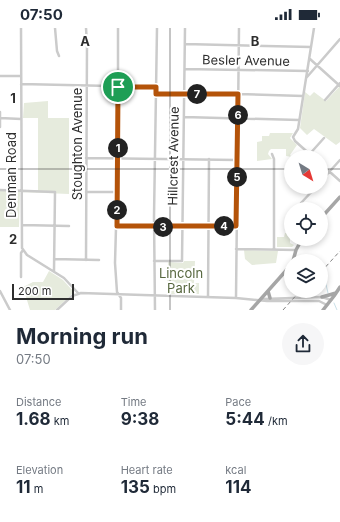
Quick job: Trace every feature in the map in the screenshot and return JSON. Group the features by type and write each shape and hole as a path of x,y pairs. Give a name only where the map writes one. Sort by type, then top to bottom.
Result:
{"main road":[{"path":"328,210 340,197"},
{"path":"295,254 298,246"},
{"path":"251,310 284,273"},
{"path":"323,310 332,300 340,287"},
{"path":"268,291 270,298"},
{"path":"328,295 337,293"}],"street":[{"name":"Denman Road","path":"21,28 21,246 23,250 21,253 21,277"},
{"path":"55,28 57,51 59,56"},
{"name":"Stoughton Avenue","path":"86,28 86,260"},
{"path":"118,28 118,192 115,263 117,292 121,298 121,310"},
{"path":"155,310 154,158 157,28"},
{"name":"Hillcrest Avenue","path":"154,261 182,261 185,28"},
{"path":"236,298 239,28"},
{"path":"306,150 293,138 298,129 314,28"},
{"path":"306,78 340,39"},
{"path":"185,44 311,47"},
{"path":"310,58 340,84 325,100"},
{"name":"Besler Avenue","path":"185,69 308,71"},
{"path":"0,76 21,76"},
{"path":"21,84 156,87"},
{"path":"156,94 303,96"},
{"path":"0,112 0,127"},
{"path":"184,117 299,120"},
{"path":"0,118 21,119"},
{"path":"314,150 324,138"},
{"path":"272,154 274,159 274,249"},
{"path":"86,158 237,160"},
{"path":"208,297 209,159"},
{"path":"340,160 330,172 340,181"},
{"path":"0,190 55,192 54,271"},
{"path":"86,192 118,192"},
{"path":"302,202 309,194"},
{"path":"22,225 69,226"},
{"path":"117,226 236,226"},
{"path":"236,249 296,250"},
{"path":"23,250 27,255 54,271 68,282 78,293"},
{"path":"54,259 99,260"},
{"path":"0,291 10,310"},
{"path":"57,310 72,296 78,293 236,298 267,301 319,301 328,305"},
{"path":"260,300 284,298"},
{"path":"325,298 332,300"}],"green space":[{"path":"340,86 340,142 336,145 314,129 307,135 300,128 305,92 310,96 314,92 326,101"},
{"path":"48,101 48,118 69,118 69,194 20,192 19,227 0,227 0,190 38,190 38,118 23,118 24,103"},
{"path":"270,133 293,133 290,138 297,145 294,150 271,149 268,154 272,159 257,161 257,142 262,141 262,136 269,136"},
{"path":"277,237 284,237 284,246 293,246 277,247"},
{"path":"244,250 278,251 276,263 252,265 245,259"},
{"name":"Lincoln Park","path":"184,261 195,261 194,283 199,283 199,294 167,294 168,262 183,263"},
{"path":"49,271 63,280 73,291 73,293 55,310 30,310 23,287 33,282 43,282"}],"waterway":[{"path":"334,303 337,310"}],"railway":[{"path":"328,264 340,251"},
{"path":"283,310 294,298"}],"route":[{"path":"118,87 156,87 156,94 238,94 236,226 117,226 118,87"}]}
